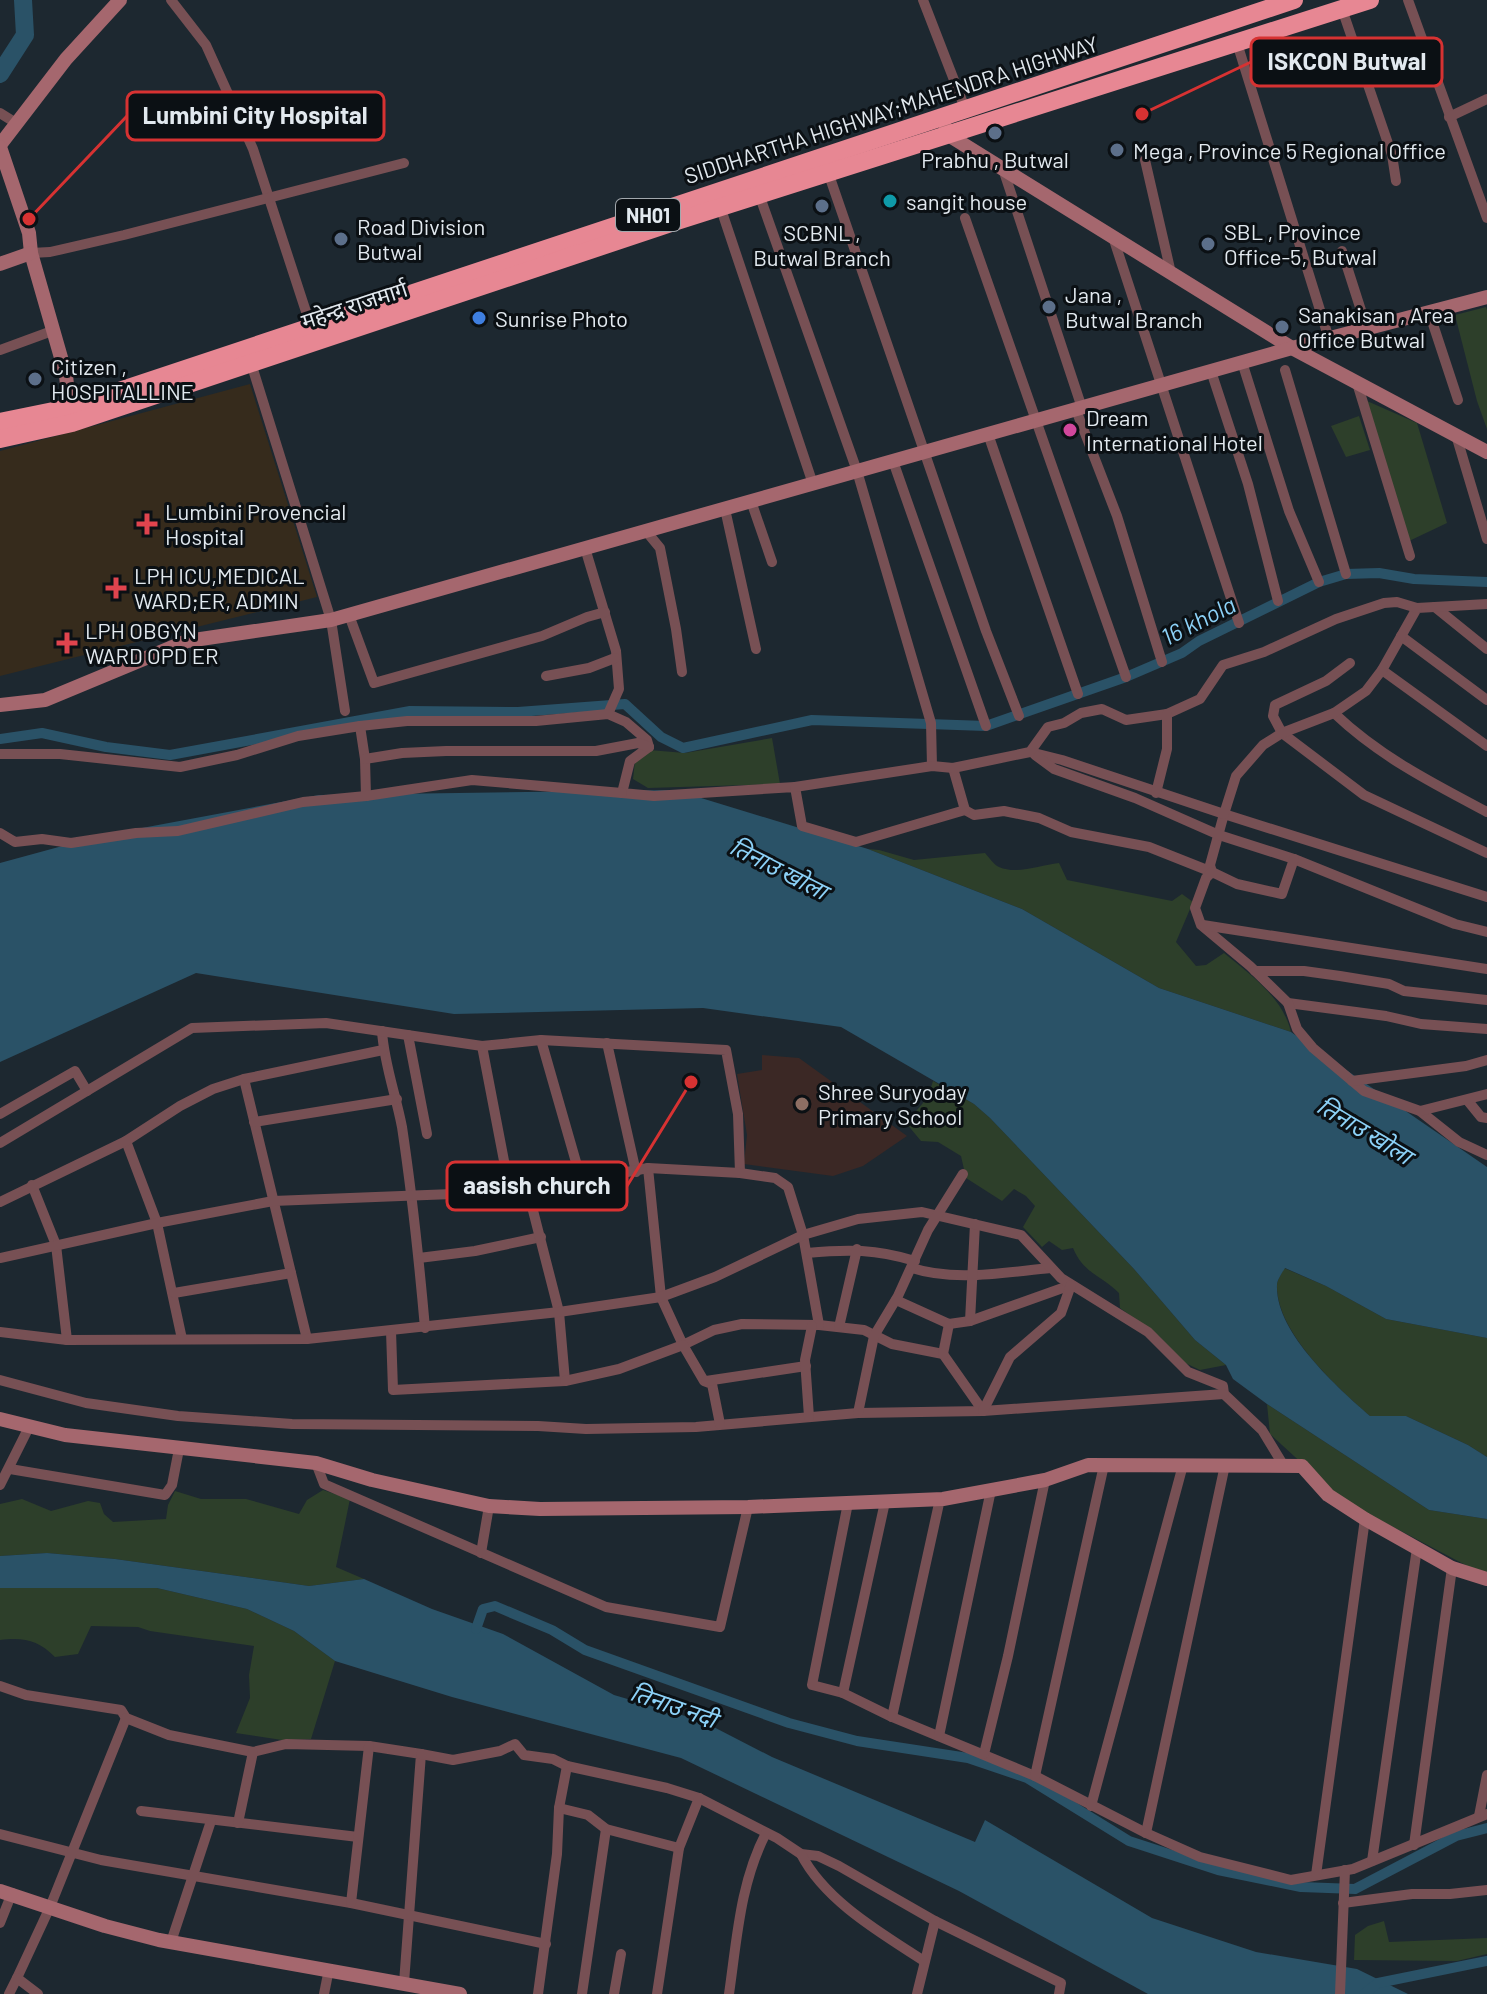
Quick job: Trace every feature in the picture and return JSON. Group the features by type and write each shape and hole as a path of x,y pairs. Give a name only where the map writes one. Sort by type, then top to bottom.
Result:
{"highway":[{"name":"SIDDHARTHA HIGHWAY;MAHENDRA HIGHWAY","path":"0,422 70,415 311,327 946,127 1253,6 1294,0"},
{"name":"SIDDHARTHA HIGHWAY;MAHENDRA HIGHWAY","path":"969,119 1237,43 1370,0"},
{"name":"महेन्द्र राजमार्ग","path":"0,439 70,415 251,363 829,175 946,127"}],"street":[{"path":"70,415 66,375 31,253 29,233 0,146 66,59 120,0"},
{"path":"171,0 206,45 253,149 311,327"},
{"path":"923,0 969,119"},
{"path":"1408,0 1487,218"},
{"path":"1342,9 1392,155 1396,181"},
{"path":"1237,43 1329,339"},
{"path":"1449,117 1487,99"},
{"path":"0,113 16,123"},
{"path":"946,127 1003,169 1292,348 1487,452"},
{"path":"1145,160 1171,273"},
{"path":"0,264 31,253 50,252 124,235 404,163"},
{"path":"1003,169 1162,662"},
{"path":"829,175 986,631 1019,716"},
{"path":"760,197 857,471 931,723 932,766"},
{"path":"721,209 813,484"},
{"path":"965,218 1126,677"},
{"path":"1112,236 1239,623"},
{"path":"1342,251 1367,329"},
{"path":"0,705 45,700 187,641 331,620 1292,348 1487,297"},
{"path":"1429,312 1458,400"},
{"path":"0,350 52,331"},
{"path":"1242,362 1289,511 1319,582"},
{"path":"251,363 331,620 345,711"},
{"path":"1285,370 1346,574"},
{"path":"1211,371 1248,484 1278,601"},
{"path":"1357,383 1410,556"},
{"path":"988,434 1078,694"},
{"path":"1456,435 1487,539"},
{"path":"893,461 986,726"},
{"path":"751,501 772,562"},
{"path":"725,509 756,649"},
{"path":"646,531 660,548 682,672"},
{"path":"585,548 616,651 619,689 609,711"},
{"path":"1030,752 1048,727 1064,723 1081,713 1102,709 1126,720 1167,714 1200,699 1223,665 1264,652 1336,619 1384,603 1397,602 1417,608 1487,604"},
{"path":"1435,607 1487,649"},
{"path":"1212,872 1210,865 1236,776 1263,745 1282,733 1334,713 1366,691 1382,670 1417,608"},
{"path":"349,615 374,683 542,636 605,612"},
{"path":"1401,636 1487,700"},
{"path":"546,676 589,668 615,658"},
{"path":"1350,663 1326,681 1275,705 1273,716 1282,733 1364,795 1487,853"},
{"path":"1382,670 1487,746"},
{"path":"0,754 60,754 180,767 237,755 298,736 360,726 420,721 536,721 609,711 647,740 649,747"},
{"path":"1334,713 1357,735 1413,774 1487,812"},
{"path":"1156,793 1167,749 1167,714"},
{"path":"360,726 366,796"},
{"path":"365,759 431,752 596,751 638,743 649,747"},
{"path":"622,793 630,761 649,747"},
{"path":"1030,752 1054,769 1135,798 1219,835 1294,859 1455,924 1487,932"},
{"path":"0,833 15,842 42,839 71,843 136,833 178,831 303,802 472,780 670,795 795,787 932,766 953,768 1030,752 1487,897"},
{"path":"953,768 965,810 974,815 1004,811 1039,818 1071,832 1149,847 1237,884 1282,894 1294,859"},
{"path":"795,787 802,826 856,842 965,810"},
{"path":"1212,872 1206,878 1195,908 1201,925 1288,1003 1297,1029 1313,1048 1364,1091 1420,1111 1459,1142 1485,1156"},
{"path":"1201,925 1487,969"},
{"path":"1255,971 1304,971 1389,984 1404,991 1487,1000"},
{"path":"1288,1003 1386,1016 1421,1024 1487,1029"},
{"path":"0,1143 192,1028 326,1023 482,1046 541,1040 726,1050 738,1114 740,1173"},
{"path":"382,1031 383,1050 397,1099 413,1195 425,1328"},
{"path":"408,1035 427,1134"},
{"path":"541,1040 582,1183"},
{"path":"607,1043 636,1172"},
{"path":"482,1046 510,1192"},
{"path":"0,1202 126,1141 213,1089 244,1079 383,1050"},
{"path":"1352,1081 1466,1066 1487,1060"},
{"path":"0,1114 75,1071 87,1091"},
{"path":"244,1079 307,1339"},
{"path":"1420,1111 1487,1094"},
{"path":"254,1122 397,1099"},
{"path":"1468,1101 1481,1117 1487,1118"},
{"path":"126,1141 157,1223 182,1339"},
{"path":"648,1168 661,1297 704,1381 712,1384 720,1424"},
{"path":"0,1258 273,1201 528,1191 648,1168 775,1178 788,1187 807,1253 816,1326 806,1351 809,1417"},
{"path":"858,1413 874,1336 896,1300 936,1215 963,1174"},
{"path":"32,1185 56,1245 67,1340"},
{"path":"528,1191 559,1312 565,1381"},
{"path":"0,1332 67,1340 307,1339 559,1312 661,1297 715,1277 803,1235 858,1219 922,1212 1021,1235 1071,1285 1148,1332 1188,1372 1223,1386 1224,1394 1262,1430 1284,1466"},
{"path":"970,1321 975,1224"},
{"path":"419,1258 475,1251 541,1237"},
{"path":"807,1253 857,1249 886,1252 930,1274 1051,1268"},
{"path":"839,1327 857,1249"},
{"path":"174,1293 291,1273"},
{"path":"896,1300 949,1324 970,1321 1071,1285"},
{"path":"983,1411 1010,1357 1061,1313 1071,1285"},
{"path":"391,1331 393,1390 565,1381 619,1369 714,1330 742,1324 864,1330 892,1344 943,1354 983,1411"},
{"path":"943,1354 949,1324"},
{"path":"704,1381 806,1366"},
{"path":"0,1380 86,1403 178,1416 292,1424 586,1429 720,1424 858,1413 983,1411 1224,1394"},
{"path":"0,1419 29,1427 179,1449 316,1463 372,1480 489,1506 540,1509 748,1507 940,1499 1045,1480 1088,1465 1302,1466 1328,1495 1365,1519 1452,1568 1487,1579"},
{"path":"0,1485 29,1427"},
{"path":"10,1469 165,1495 172,1485 179,1449"},
{"path":"316,1463 324,1484 606,1607 720,1627 748,1507"},
{"path":"1035,1776 1104,1465"},
{"path":"1091,1806 1183,1465"},
{"path":"1146,1833 1225,1465"},
{"path":"984,1754 1045,1480"},
{"path":"939,1736 991,1490"},
{"path":"892,1717 940,1499"},
{"path":"843,1693 885,1502"},
{"path":"848,1503 812,1685 843,1693 892,1717 1035,1776 1200,1857 1291,1880 1345,1870 1483,1815 1487,1775"},
{"path":"481,1553 489,1506"},
{"path":"1316,1875 1365,1519"},
{"path":"1372,1861 1417,1548"},
{"path":"1414,1845 1452,1568"},
{"path":"0,1686 26,1695 121,1710 126,1718 169,1735 253,1752 286,1744 369,1746 453,1760 500,1751 515,1744 524,1755 553,1759 567,1766 667,1788 699,1798 801,1854 818,1856 839,1866 935,1921 1061,1983 1059,1994"},
{"path":"9,1994 50,1907 126,1718"},
{"path":"351,1903 369,1746"},
{"path":"238,1823 253,1752"},
{"path":"404,1983 421,1754"},
{"path":"538,1994 557,1854 559,1808 567,1766"},
{"path":"657,1994 679,1848 699,1798"},
{"path":"559,1808 588,1815 606,1829 679,1848"},
{"path":"141,1811 358,1837"},
{"path":"171,1942 211,1821"},
{"path":"582,1994 606,1829"},
{"path":"729,1994 744,1891 753,1860 766,1833"},
{"path":"0,1834 70,1853 351,1903 545,1944"},
{"path":"801,1854 807,1867 838,1898 924,1961"},
{"path":"1340,1994 1345,1870"},
{"path":"1343,1903 1412,1894 1487,1890"},
{"path":"0,1923 6,1892 105,1926 171,1942 460,1994"},
{"path":"917,1994 935,1921"},
{"path":"614,1994 621,1954"},
{"path":"324,1994 329,1969"},
{"path":"17,1978 38,1994"}],"shaded area":[{"name":"Lumbini Provencial Hospital","path":"250,384 317,597 0,676 0,451"},
{"name":"Shree Suryoday Primary School","path":"762,1055 799,1058 907,1136 863,1166 833,1176 744,1164 747,1135 737,1074 762,1070"}],"green space":[{"path":"1486,307 1487,310 1487,429 1455,315"},
{"path":"1367,401 1417,423 1447,523 1409,541"},
{"path":"1359,416 1370,450 1346,457 1331,426"},
{"path":"772,738 780,784 648,788 633,779 635,761 649,750 685,753"},
{"path":"868,849 914,860 985,853 997,866 1013,870 1059,863 1067,880 1172,901 1182,894 1193,902 1176,942 1196,966 1206,965 1224,953 1273,998 1291,1032 1159,988 1022,909"},
{"path":"933,1081 974,1104 990,1118 1134,1269 1195,1340 1226,1365 1200,1370 1183,1362 1160,1337 1120,1308 1119,1293 1088,1269 1073,1248 1062,1250 1049,1241 1042,1247 1023,1227 1035,1206 1026,1196 1014,1189 1002,1201 966,1178 961,1156 938,1142 921,1141 906,1123 928,1097"},
{"path":"1284,1268 1326,1286 1386,1319 1487,1338 1487,1457 1406,1416 1370,1416 1356,1404 1311,1357 1286,1321 1279,1303 1277,1285"},
{"path":"1267,1404 1429,1510 1487,1519 1487,1573 1475,1570 1342,1500 1270,1434"},
{"path":"323,1490 350,1499 336,1567 364,1579 309,1586 115,1559 47,1553 0,1556 0,1504 22,1499 51,1511 88,1501 100,1503 104,1514 113,1522 166,1519 175,1491 201,1499 246,1499 299,1514 307,1500"},
{"path":"0,1588 157,1588 247,1609 294,1631 335,1661 311,1739 282,1740 236,1733 250,1698 249,1675 254,1646 138,1627 91,1626 78,1654 55,1657 30,1641 0,1640"},
{"path":"1384,1921 1389,1942 1487,1938 1487,1954 1457,1961 1354,1960 1355,1935 1368,1926"}],"water":[{"name":"तिनाउ खोला","path":"675,790 868,849 1022,909 1159,988 1291,1032 1487,1167 1487,1338 1386,1319 1326,1286 1285,1268 1277,1285 1279,1303 1297,1339 1341,1390 1370,1416 1406,1416 1487,1457 1487,1519 1429,1510 1233,1379 1226,1365 1195,1340 1134,1269 990,1118 974,1104 841,1027 703,1008 454,1014 196,973 0,1062 0,863 99,836 319,795"},
{"path":"47,1553 115,1559 309,1586 364,1579 432,1609 503,1634 614,1695 702,1721 772,1757 975,1842 985,1820 1152,1918 1256,1952 1357,1969 1408,1994 1148,1994 959,1891 681,1758 452,1697 335,1661 294,1631 247,1609 157,1588 0,1588 0,1556"}],"waterway":[{"path":"0,74 25,35 23,0"},
{"name":"16 khola","path":"0,739 42,733 106,747 170,755 410,711 518,712 625,704 661,737 683,748 812,720 986,726 1126,677 1182,653 1199,641 1319,582 1346,574 1379,573 1414,579 1487,582"},
{"name":"तिनाउ नदी","path":"476,1629 483,1609 495,1606 552,1630 585,1650 789,1723 857,1741 968,1758 1027,1778 1129,1841 1218,1870 1301,1887 1355,1889 1456,1836 1487,1828"},
{"path":"1364,1994 1378,1983 1487,1961"}],"place":[{"name":"ISKCON Butwal","path":"1142,114"},
{"name":"Prabhu , Butwal","path":"995,133"},
{"name":"Mega , Province 5 Regional Office","path":"1117,150"},
{"name":"sangit house","path":"890,201"},
{"name":"SCBNL , Butwal Branch","path":"822,206"},
{"name":"Lumbini City Hospital","path":"29,219"},
{"name":"Road Division Butwal","path":"341,239"},
{"name":"SBL , Province Office-5, Butwal","path":"1208,244"},
{"name":"Jana , Butwal Branch","path":"1049,307"},
{"name":"Sunrise Photo","path":"479,318"},
{"name":"Sanakisan , Area Office Butwal","path":"1282,327"},
{"name":"Citizen , HOSPITALLINE","path":"35,379"},
{"name":"Dream International Hotel","path":"1070,430"},
{"name":"Lumbini Provencial Hospital","path":"147,524"},
{"name":"LPH ICU,MEDICAL WARD;ER, ADMIN","path":"116,588"},
{"name":"LPH OBGYN WARD OPD ER","path":"67,643"},
{"name":"aasish church","path":"691,1082"},
{"name":"Shree Suryoday Primary School","path":"802,1104"}]}
